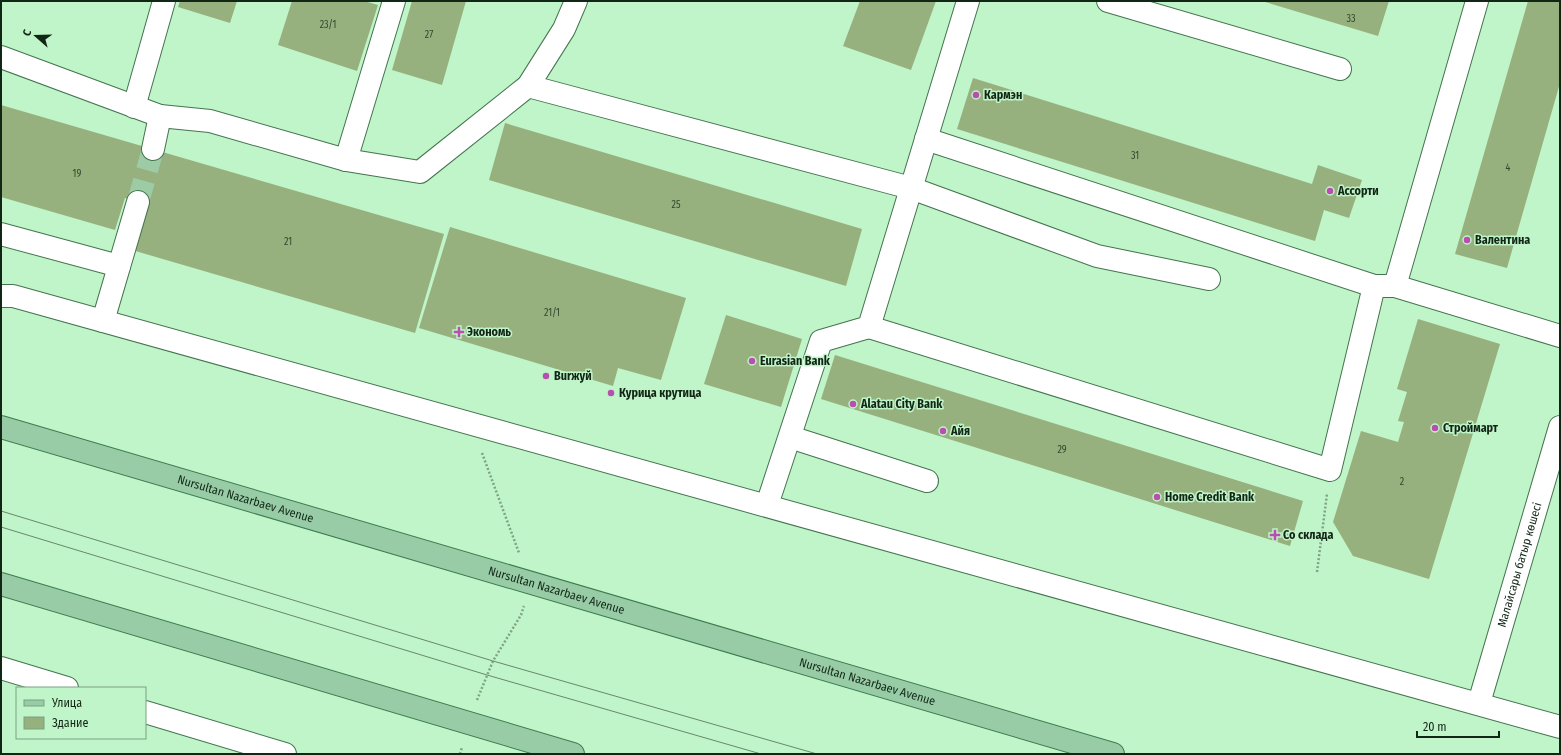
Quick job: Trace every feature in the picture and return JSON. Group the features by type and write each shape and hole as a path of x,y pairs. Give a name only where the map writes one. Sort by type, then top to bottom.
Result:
{"main road":[{"name":"Nursultan Nazarbaev Avenue","path":"1,427 1113,754"},
{"path":"1,584 573,754"}],"street":[{"path":"134,107 164,1"},
{"path":"346,160 394,1"},
{"path":"1,57 160,116 210,121 346,160 420,172 528,86 564,29 576,1"},
{"path":"869,327 968,1"},
{"path":"1108,1 1340,69"},
{"path":"767,505 821,341 869,327 1330,470 1385,286 1477,1"},
{"path":"528,86 911,188 1098,256 1209,279"},
{"path":"153,149 160,116"},
{"path":"926,139 1385,286 1560,336"},
{"path":"103,321 138,202"},
{"path":"1,234 119,266"},
{"path":"1,296 13,296 1479,703 1560,727"},
{"name":"Малайсары батыр көшесі","path":"1479,703 1560,427"},
{"path":"790,437 927,481"},
{"path":"1,668 64,687"},
{"path":"146,712 285,754"}],"path":[{"path":"1317,572 1330,470"}],"building":[{"path":"180,1 237,1 230,23 178,7"},
{"path":"292,1 364,1 378,5 357,71 278,45"},
{"path":"412,1 466,1 442,85 392,70"},
{"path":"860,1 936,1 911,70 843,46"},
{"path":"1262,1 1389,1 1378,36"},
{"path":"1528,1 1560,1 1560,83 1507,268 1455,254"},
{"path":"973,78 1312,184 1318,165 1362,180 1349,218 1324,210 1315,241 957,129"},
{"path":"1,105 444,234 415,333 132,250 138,202 125,198 115,230 1,197"},
{"path":"505,123 862,229 846,286 489,180"},
{"path":"450,227 686,298 661,380 618,368 613,386 419,328"},
{"path":"726,315 802,339 781,407 704,384"},
{"path":"1418,319 1500,344 1429,579 1353,556 1333,522 1361,431 1398,442 1404,422 1398,421 1407,392 1397,389"},
{"path":"835,355 1303,501 1290,546 821,399"}],"tunnel":[{"path":"138,202 153,149"}],"tram line":[{"path":"1,511 493,661 817,754"},
{"path":"1,527 487,675 761,754"}],"place":[{"name":"Кармэн","path":"976,95"},
{"name":"Ассорти","path":"1330,191"},
{"name":"Валентина","path":"1467,240"},
{"name":"Экономь","path":"459,332"},
{"name":"Eurasian Bank","path":"752,361"},
{"name":"Burжуй","path":"546,376"},
{"name":"Курица крутица","path":"611,393"},
{"name":"Alatau City Bank","path":"853,404"},
{"name":"Строймарт","path":"1435,428"},
{"name":"Айя","path":"943,431"},
{"name":"Home Credit Bank","path":"1157,497"},
{"name":"Со склада","path":"1275,535"}]}
